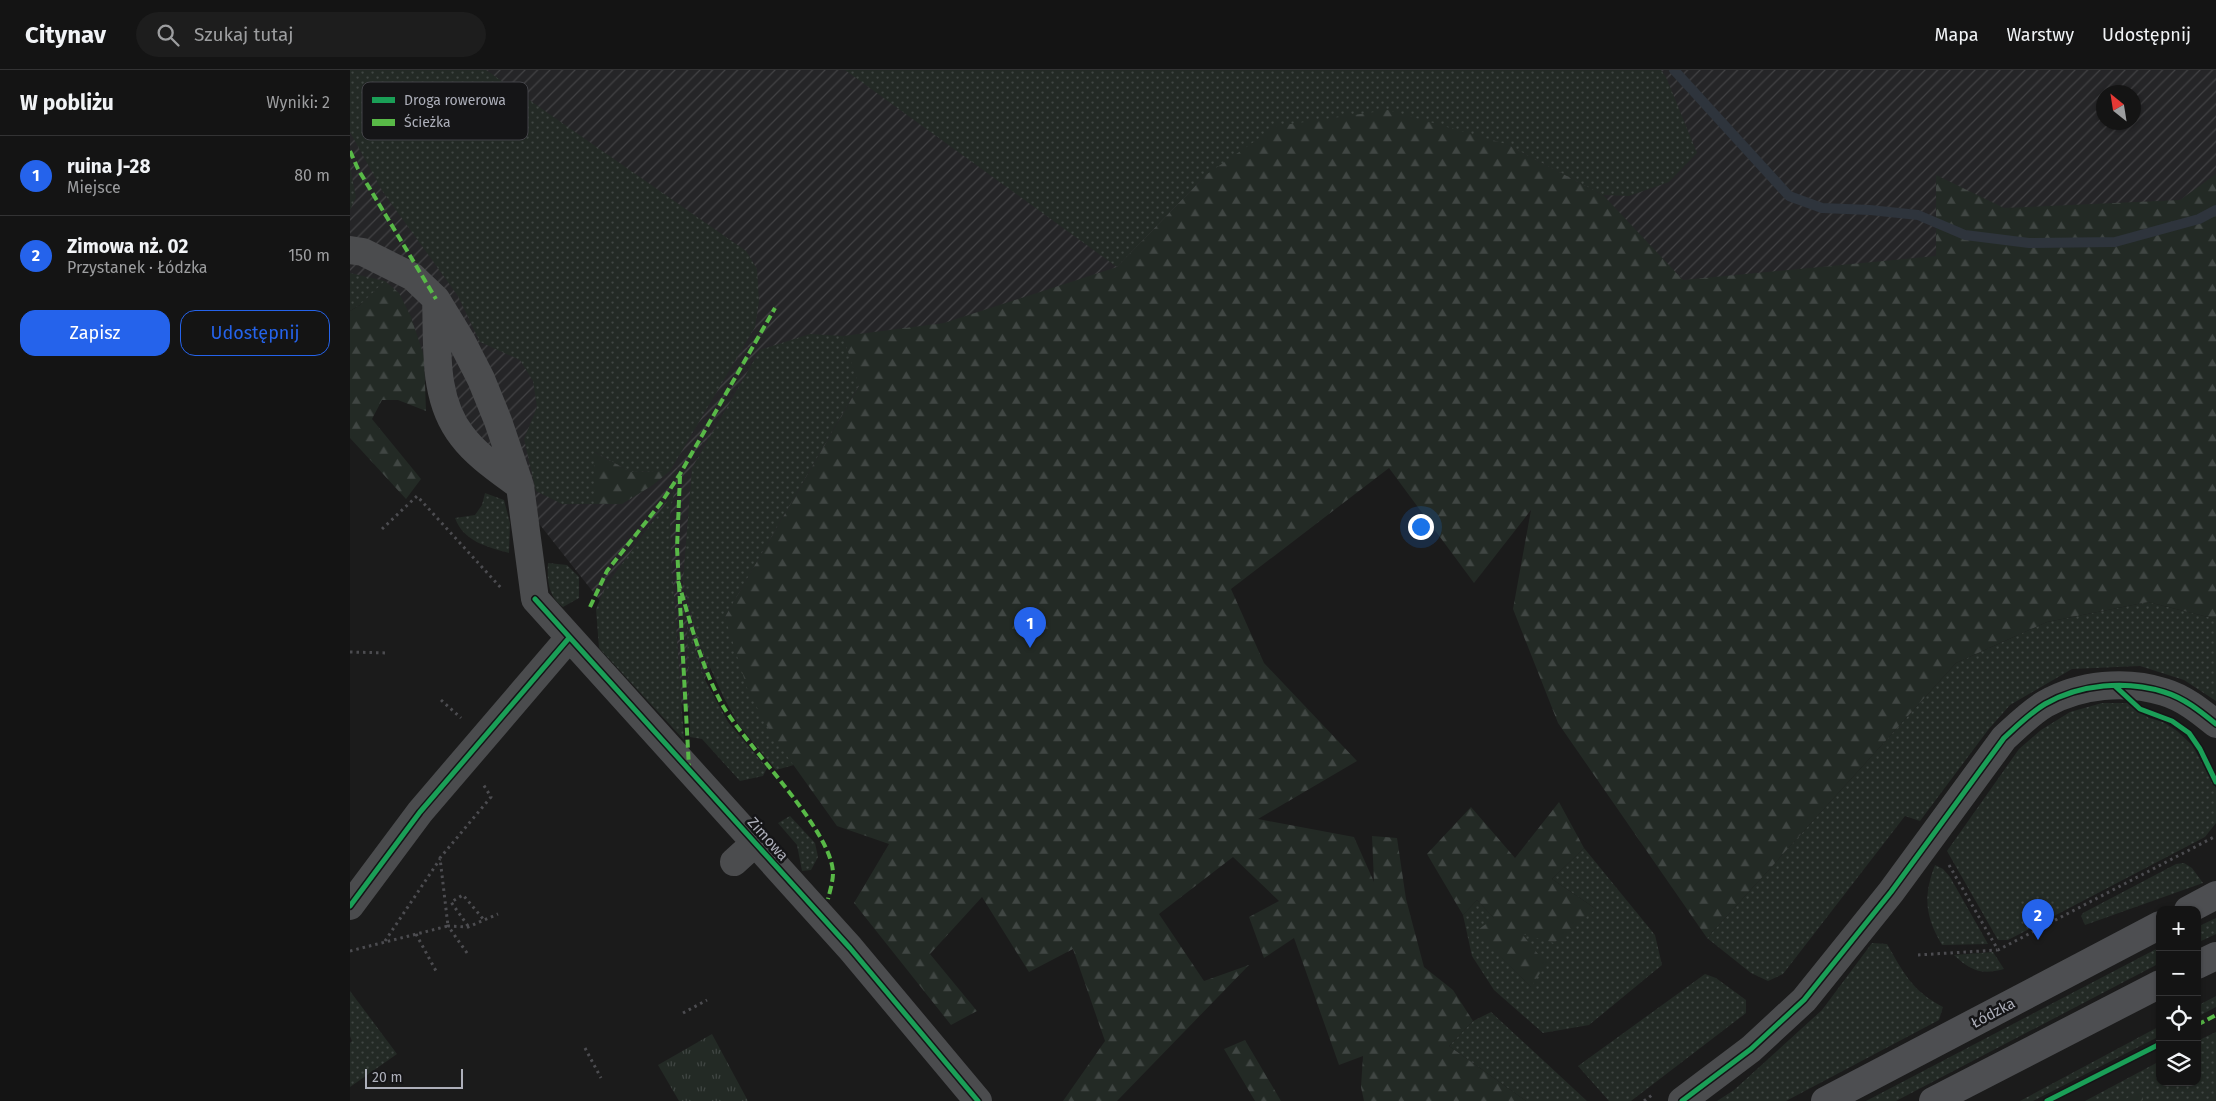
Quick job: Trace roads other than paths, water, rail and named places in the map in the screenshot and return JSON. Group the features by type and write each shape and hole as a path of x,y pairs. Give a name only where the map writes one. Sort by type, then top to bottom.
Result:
{"main road":[{"path":"2195,906 2216,895"},
{"name":"Łódzka","path":"1825,1101 2156,926"},
{"path":"2201,963 2216,956"},
{"path":"1933,1101 2156,986"}],"street":[{"path":"350,250 363,252 413,277 436,300 461,340 481,379 498,421 520,486"},
{"path":"436,300 441,390 446,410 462,436 477,452 520,486"},
{"name":"Zimowa","path":"520,486 535,599 850,948 978,1101"},
{"path":"350,906 420,812 569,638"},
{"path":"1671,1095 1751,1049 1804,1000 1826,975 2004,738 2023,720 2045,704 2073,691 2099,686 2131,686 2165,692 2194,706 2216,724"},
{"path":"734,862 755,843"}],"waterway":[{"path":"1674,70 1789,196 1822,208 1918,215 1965,235 2029,243 2115,242 2199,219 2216,210"}],"place":[{"name":"ruina J-28","path":"1030,648"},
{"name":"Zimowa nż. 02","path":"2038,940"}]}
